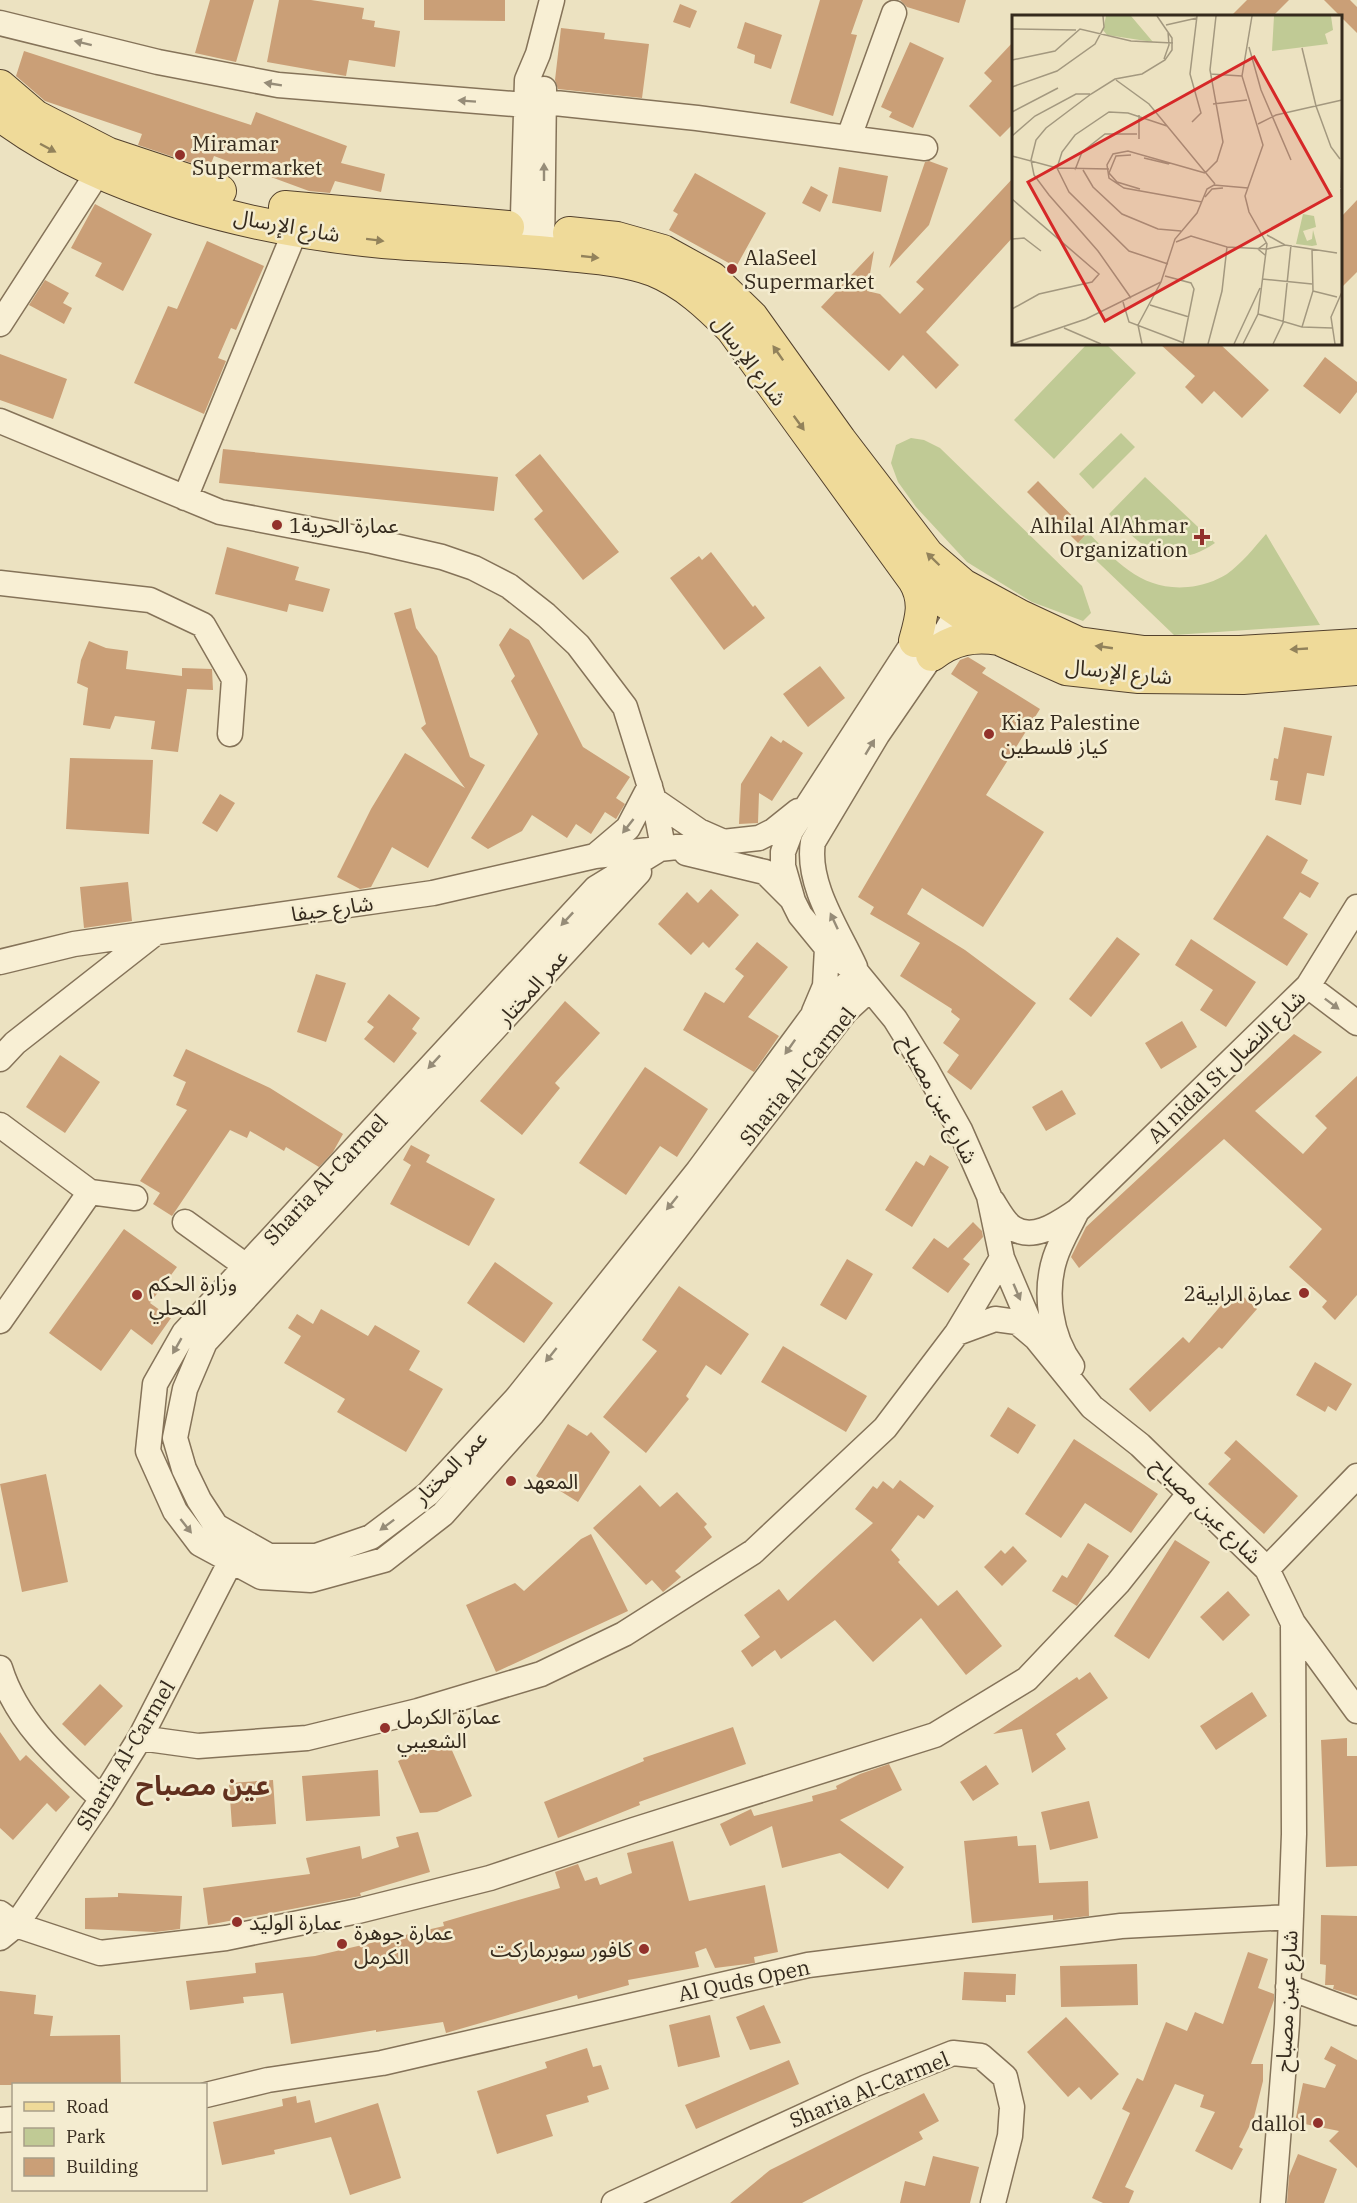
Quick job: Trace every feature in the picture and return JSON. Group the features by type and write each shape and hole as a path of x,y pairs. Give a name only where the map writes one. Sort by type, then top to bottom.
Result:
{"main road":[{"name":"شارع الإرسال","path":"0,86 35,116 109,154 262,205 532,240 653,270 699,296 732,329 914,580 1078,643 1144,652 1240,652 1357,645"},
{"name":"شارع الإرسال","path":"0,115 32,139 97,174 257,224 382,242 617,238 663,251 712,278 752,317 840,440 957,595 999,639 1066,669 1139,677 1243,678 1357,669"},
{"path":"914,580 921,591 923,648 945,645 976,636 999,639"}],"street":[{"path":"532,240 535,104 527,80 538,54 552,0"},
{"path":"849,137 894,13"},
{"path":"0,23 158,62 278,85 535,104 849,137 925,148"},
{"path":"0,324 97,174"},
{"path":"185,498 296,229"},
{"path":"0,421 220,512 442,557 474,568 509,586 546,615 578,645 626,707 652,793 663,847 774,869 813,842"},
{"path":"0,583 150,600 203,625 234,679 230,734"},
{"name":"شارع عين مصباح","path":"957,595 923,648 811,800 791,831 774,869 800,915 827,948 864,982 895,1019 926,1069 960,1130 988,1196 1002,1258 1036,1338 1092,1407 1130,1440 1140,1445 1267,1569 1293,1623 1294,1834 1288,1987 1273,2203"},
{"name":"شارع عين مصباح","path":"864,982 815,876 810,859 813,842 877,735 923,648"},
{"path":"652,793 699,831 723,842"},
{"path":"596,856 628,828 652,793"},
{"name":"شارع حيفا","path":"0,962 74,944 433,893 596,856 759,838 773,831 811,800"},
{"name":"Sharia Al-Carmel","path":"663,847 596,888 257,1270 184,1333 154,1384 148,1451 175,1511 201,1544 236,1551 261,1577 311,1580 384,1560 443,1514 533,1413 846,1011 864,982"},
{"name":"عمر المختار","path":"257,1270 663,847"},
{"path":"571,862 591,869 596,888"},
{"name":"Al nidal St شارع النضال","path":"1077,1211 1308,986 1357,907"},
{"path":"0,1059 15,1043 155,933"},
{"path":"811,1018 825,986 827,948"},
{"name":"عمر المختار","path":"236,1551 270,1556 316,1556 371,1537 428,1494 516,1399 698,1170 811,1018 864,982"},
{"path":"1308,986 1357,1023"},
{"path":"0,1125 90,1192 135,1198"},
{"path":"0,1322 90,1192"},
{"path":"988,1196 1012,1228 1025,1233 1042,1231 1077,1211"},
{"path":"1077,1211 1055,1258 1051,1319 1062,1352 1130,1440"},
{"path":"185,1222 257,1270"},
{"path":"140,1738 198,1746 307,1738 418,1711 542,1674 624,1634 753,1552 885,1428 957,1334 1002,1258"},
{"path":"957,1334 995,1319 1017,1322 1036,1338"},
{"path":"1267,1569 1357,1476"},
{"path":"5,1925 100,1953 243,1935 358,1911 490,1878 935,1735 1027,1679 1118,1583 1189,1494"},
{"name":"Sharia Al-Carmel","path":"5,1925 102,1799 140,1738 236,1551"},
{"path":"1293,1623 1357,1711"},
{"path":"0,1668 27,1722 45,1745 102,1799"},
{"name":"Al Quds Open","path":"207,2095 268,2080 382,2063 808,1965 1121,1926 1291,1917"},
{"path":"1288,1987 1357,2013"},
{"name":"Sharia Al-Carmel","path":"614,2203 867,2086 953,2053 981,2056 1005,2077 1012,2107 1010,2136 993,2203"}],"green space":[{"path":"1086,345 1107,345 1136,373 1054,459 1014,420"},
{"path":"1121,433 1135,447 1093,489 1079,474"},
{"path":"911,438 924,440 940,448 1082,586 1091,613 1083,621 1032,602 967,562 916,507 898,482 891,463 896,445"},
{"path":"1145,477 1215,543 1198,552 1183,556 1170,556 1145,546 1121,526 1109,514"},
{"path":"1088,532 1132,573 1144,580 1172,587 1198,586 1223,577 1243,560 1266,534 1320,625 1174,635 1078,543"}],"building":[{"path":"210,0 254,0 236,62 195,53"},
{"path":"279,0 311,0 364,8 362,19 375,21 374,27 400,31 395,67 349,60 346,76 267,62"},
{"path":"424,0 505,0 505,21 424,20"},
{"path":"820,0 863,0 851,34 857,35 833,116 790,103"},
{"path":"900,0 966,0 959,23 907,7"},
{"path":"1247,0 1289,0 1274,15 1232,15"},
{"path":"1324,0 1350,0 1357,7 1357,33 1342,18 1342,15 1339,15"},
{"path":"680,4 697,11 690,28 673,22"},
{"path":"745,22 782,35 771,69 754,63 755,55 737,48"},
{"path":"561,28 605,33 604,39 649,44 642,98 558,89 555,80"},
{"path":"910,42 944,58 913,128 889,117 892,112 881,107"},
{"path":"1012,43 1012,125 1000,137 969,106 992,81 984,73"},
{"path":"24,51 251,125 256,112 347,146 341,163 385,174 381,192 335,181 330,193 309,191 214,156 209,169 138,145 142,134 45,101 16,76"},
{"path":"929,161 948,168 929,225 889,268 925,162"},
{"path":"839,167 888,176 881,212 832,203"},
{"path":"695,173 766,213 736,267 669,230 678,214 673,211"},
{"path":"1012,179 1012,238 926,332 959,365 936,389 903,355 889,371 821,307 874,251 867,291 880,294 900,314 924,289 916,282"},
{"path":"811,186 828,195 820,212 802,203"},
{"path":"1357,200 1357,272 1342,287 1342,216"},
{"path":"95,204 152,234 123,291 95,276 102,263 71,248"},
{"path":"207,241 264,266 236,330 231,328 218,358 226,361 204,414 134,383 168,306 177,309"},
{"path":"45,280 69,293 63,303 72,308 64,324 29,305"},
{"path":"1161,345 1221,345 1269,390 1242,418 1214,391 1202,404 1185,387 1195,376"},
{"path":"0,354 67,379 53,419 0,400"},
{"path":"1325,357 1357,382 1357,392 1340,414 1303,386"},
{"path":"223,449 498,477 494,511 219,483"},
{"path":"540,454 619,552 583,580 534,519 543,511 515,475"},
{"path":"1038,481 1088,532 1078,543 1027,492"},
{"path":"227,547 299,567 295,580 330,589 323,612 289,604 287,612 215,594"},
{"path":"711,552 753,607 755,605 765,618 724,650 670,578 699,556 702,560"},
{"path":"411,608 416,628 437,656 470,757 485,765 428,868 392,847 371,887 360,889 337,877 371,809 405,753 465,788 421,728 426,724 394,613"},
{"path":"510,628 529,640 583,747 630,777 616,798 625,804 616,819 605,812 591,834 576,824 567,838 532,815 522,831 488,849 471,838 538,734 511,681 515,676 499,645"},
{"path":"89,641 106,648 128,651 126,669 182,676 182,668 212,669 213,690 187,689 178,752 151,749 155,721 115,716 110,729 83,725 88,688 77,683 81,660"},
{"path":"968,657 986,668 982,673 1040,709 986,795 1044,832 983,927 922,888 907,914 965,950 1036,1003 971,1090 947,1072 959,1055 943,1043 960,1019 951,1012 952,1009 900,976 920,943 870,914 874,907 858,897 978,692 951,674 960,660"},
{"path":"820,666 845,698 808,727 783,694"},
{"path":"1284,727 1332,736 1324,776 1307,773 1301,805 1275,800 1278,781 1270,780 1274,758 1278,759"},
{"path":"771,736 781,743 783,740 803,753 772,801 759,793 758,823 739,824 741,784"},
{"path":"70,758 153,760 149,834 66,829"},
{"path":"220,794 235,803 217,832 202,823"},
{"path":"1267,835 1308,860 1301,873 1319,883 1310,898 1300,892 1283,918 1308,934 1287,966 1213,919"},
{"path":"128,882 132,921 84,928 80,887"},
{"path":"711,889 739,915 709,948 703,942 691,955 658,924 687,892 698,903"},
{"path":"1117,937 1140,954 1091,1017 1069,999"},
{"path":"1191,939 1256,982 1226,1027 1200,1010 1213,990 1175,965"},
{"path":"757,942 788,967 748,1017 779,1036 754,1072 683,1030 705,992 724,1003 744,976 735,969"},
{"path":"316,974 346,983 326,1042 297,1032"},
{"path":"389,994 420,1018 412,1029 417,1033 394,1063 364,1039 374,1027 367,1022"},
{"path":"565,1001 600,1033 555,1083 560,1088 522,1135 480,1101"},
{"path":"1182,1021 1197,1047 1161,1069 1145,1043"},
{"path":"1294,1034 1322,1052 1255,1111 1303,1154 1327,1128 1315,1116 1357,1076 1357,1295 1335,1320 1322,1307 1327,1301 1289,1267 1322,1229 1224,1139 1079,1268 1071,1257 1086,1227"},
{"path":"186,1049 270,1088 343,1134 333,1152 319,1167 286,1147 284,1151 250,1131 247,1138 230,1130 172,1216 153,1204 160,1193 140,1181 187,1110 176,1105 186,1082 173,1076"},
{"path":"60,1055 100,1082 65,1133 26,1107"},
{"path":"645,1067 708,1109 677,1157 660,1146 626,1195 579,1163"},
{"path":"1062,1090 1076,1114 1046,1131 1032,1107"},
{"path":"411,1145 430,1155 426,1162 495,1199 469,1246 390,1204 411,1165 403,1160"},
{"path":"930,1155 949,1167 912,1227 885,1210 916,1161 924,1166"},
{"path":"973,1222 982,1231 983,1237 963,1259 970,1264 948,1293 912,1268 934,1238 948,1248"},
{"path":"124,1229 177,1267 150,1303 171,1318 152,1345 131,1329 101,1371 49,1333"},
{"path":"847,1259 873,1274 846,1320 820,1305"},
{"path":"495,1262 553,1303 524,1343 467,1303"},
{"path":"679,1286 749,1334 721,1375 706,1365 686,1396 689,1399 646,1453 603,1417 657,1351 642,1340"},
{"path":"1235,1289 1257,1309 1222,1349 1219,1347 1150,1412 1129,1389 1183,1337 1189,1343"},
{"path":"321,1309 368,1336 375,1325 420,1351 409,1370 443,1389 406,1452 337,1412 345,1399 284,1363 301,1336 288,1328 297,1314 313,1324"},
{"path":"783,1346 867,1396 846,1432 761,1382"},
{"path":"1315,1362 1352,1384 1336,1411 1328,1406 1325,1412 1296,1395"},
{"path":"1008,1407 1036,1425 1018,1454 990,1436"},
{"path":"568,1424 587,1436 591,1432 610,1452 578,1502 536,1476"},
{"path":"1074,1439 1158,1494 1131,1533 1085,1503 1061,1538 1025,1514"},
{"path":"1236,1440 1298,1496 1264,1534 1208,1484 1231,1459 1224,1453"},
{"path":"46,1474 68,1582 22,1592 0,1484"},
{"path":"900,1480 934,1506 924,1519 918,1515 891,1550 900,1560 898,1562 938,1606 957,1590 1002,1646 966,1675 921,1618 873,1662 835,1620 781,1659 775,1650 752,1667 741,1651 760,1637 744,1615 779,1589 788,1601 873,1523 855,1509 873,1486 877,1489 883,1481 893,1489"},
{"path":"640,1485 660,1507 677,1492 707,1524 704,1527 712,1537 675,1571 681,1577 663,1592 652,1580 646,1585 593,1528"},
{"path":"591,1534 628,1611 496,1672 466,1605 515,1583 524,1591 581,1539"},
{"path":"1175,1540 1210,1562 1149,1659 1114,1636"},
{"path":"1088,1543 1109,1556 1077,1606 1052,1591 1062,1575 1067,1578"},
{"path":"1013,1546 1027,1561 1002,1586 984,1567 1001,1550 1005,1554"},
{"path":"1228,1591 1250,1615 1223,1641 1200,1617"},
{"path":"1090,1672 1108,1698 1056,1734 1066,1749 1032,1773 1022,1729 993,1734 1077,1677 1079,1680"},
{"path":"100,1684 123,1706 85,1746 62,1724"},
{"path":"1252,1692 1267,1716 1216,1750 1200,1726"},
{"path":"733,1727 746,1764 639,1802 640,1805 558,1838 544,1802 644,1761 643,1758"},
{"path":"0,1732 20,1761 26,1755 70,1797 56,1812 47,1803 13,1840 0,1828"},
{"path":"1347,1738 1347,1756 1357,1756 1357,1866 1326,1867 1321,1740"},
{"path":"447,1739 472,1796 437,1812 420,1813 398,1761"},
{"path":"889,1764 902,1790 840,1820 904,1867 888,1889 840,1853 782,1868 772,1826 730,1846 720,1824 751,1809 754,1816 813,1801 812,1796 837,1789 836,1786 860,1774"},
{"path":"986,1765 999,1784 973,1801 960,1782"},
{"path":"378,1770 380,1816 306,1821 302,1776"},
{"path":"273,1780 276,1824 232,1827 229,1783"},
{"path":"1089,1801 1098,1838 1050,1850 1041,1812"},
{"path":"418,1832 430,1872 360,1893 361,1896 208,1925 203,1888 310,1874 306,1858 360,1846 362,1859 399,1847 396,1837"},
{"path":"1017,1836 1018,1846 1036,1845 1039,1883 1088,1881 1089,1916 1053,1920 1053,1915 972,1923 964,1841"},
{"path":"673,1841 689,1901 765,1885 778,1952 754,1957 755,1963 715,1968 706,1948 695,1952 699,1967 628,1980 629,1985 578,1999 577,1995 446,2033 443,2022 291,2044 283,1993 243,1997 244,2003 190,2010 186,1981 256,1973 255,1963 315,1956 444,1926 443,1922 560,1888 555,1872 578,1864 585,1881 597,1877 600,1885 632,1873 627,1853"},
{"path":"118,1893 182,1896 180,1929 155,1932 85,1929 85,1898 118,1897"},
{"path":"1321,1915 1357,1916 1357,1996 1333,1989 1334,1985 1325,1985 1326,1965 1320,1964"},
{"path":"1248,1952 1268,1959 1258,1988 1274,1994 1274,2000 1251,2064 1263,2064 1263,2081 1254,2117 1239,2147 1243,2149 1232,2170 1195,2151 1215,2112 1200,2107 1204,2095 1175,2084 1125,2187 1134,2191 1129,2203 1103,2203 1092,2198 1130,2113 1122,2109 1137,2078 1143,2081 1166,2022 1187,2031 1195,2012 1223,2024"},
{"path":"1137,1964 1138,2005 1061,2007 1060,1966"},
{"path":"964,1972 1016,1974 1015,1995 1006,1995 1006,2002 962,2000"},
{"path":"0,1991 36,1995 34,2014 53,2016 50,2036 120,2035 121,2083 12,2083 12,2085 0,2085"},
{"path":"764,2005 781,2043 750,2050 736,2017"},
{"path":"710,2015 720,2057 678,2067 669,2025"},
{"path":"1066,2017 1119,2074 1091,2100 1079,2087 1068,2097 1027,2052"},
{"path":"1331,2046 1357,2060 1357,2168 1329,2141 1339,2131 1295,2122 1303,2083 1325,2088 1336,2065 1324,2059"},
{"path":"587,2048 593,2067 601,2065 609,2089 587,2096 589,2102 546,2115 553,2136 497,2154 477,2091 547,2068 545,2062"},
{"path":"789,2060 799,2084 696,2129 685,2105"},
{"path":"924,2093 939,2121 919,2132 923,2139 802,2203 730,2203 770,2170"},
{"path":"296,2096 297,2103 310,2100 315,2123 378,2103 401,2178 350,2195 331,2137 274,2150 275,2154 222,2165 213,2122 283,2106 282,2099"},
{"path":"1298,2154 1337,2169 1324,2203 1287,2203 1289,2176"},
{"path":"933,2156 979,2167 970,2203 900,2203 905,2181 925,2186"}],"place":[{"name":"Miramar Supermarket","path":"180,155"},
{"name":"AlaSeel Supermarket","path":"732,269"},
{"name":"عمارة الحرية1","path":"277,525"},
{"name":"Alhilal AlAhmar Organization","path":"1202,537"},
{"name":"Kiaz Palestine كياز فلسطين","path":"989,734"},
{"name":"عمارة الرابية2","path":"1304,1293"},
{"name":"وزارة الحكم المحلي","path":"137,1295"},
{"name":"المعهد","path":"511,1481"},
{"name":"عمارة الكرمل الشعيبي","path":"385,1728"},
{"name":"عمارة الوليد","path":"237,1922"},
{"name":"عمارة جوهرة الكرمل","path":"342,1944"},
{"name":"كافور سوبرماركت","path":"644,1949"},
{"name":"dallol","path":"1318,2123"}],"district":[{"name":"عين مصباح","path":"203,1784"}]}
